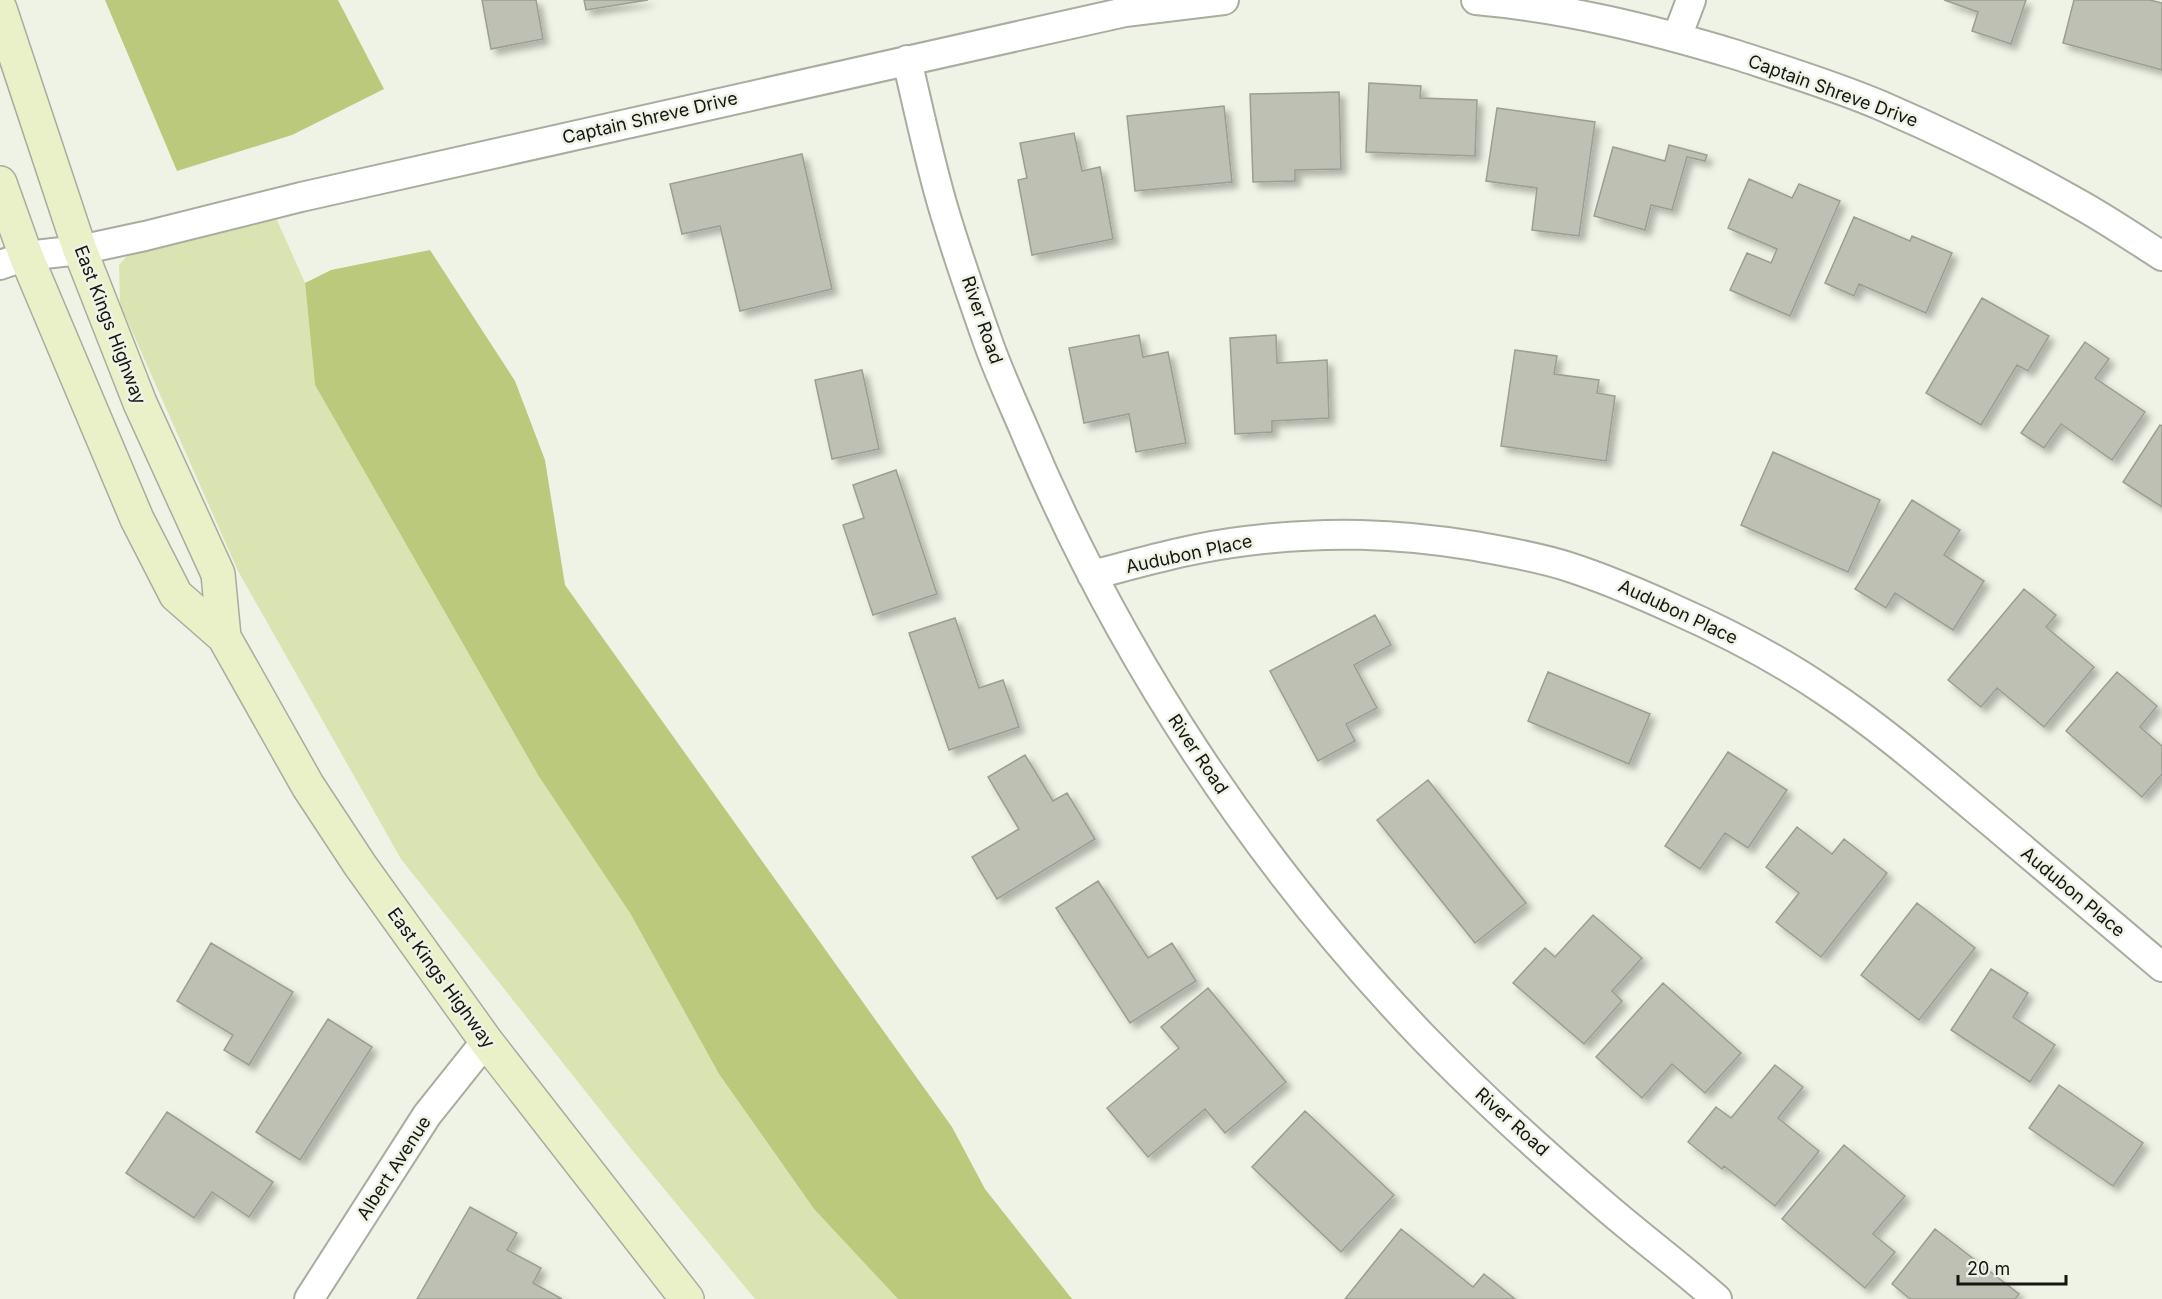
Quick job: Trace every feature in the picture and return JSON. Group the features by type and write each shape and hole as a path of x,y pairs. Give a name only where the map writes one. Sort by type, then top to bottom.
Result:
{"main road":[{"name":"East Kings Highway","path":"0,9 80,250 140,403 218,574 224,637"},
{"name":"East Kings Highway","path":"0,183 13,261 176,595 224,637 308,786 360,865 486,1041 687,1299"}],"street":[{"name":"Captain Shreve Drive","path":"13,261 145,236 301,197 1125,12 1224,0"},
{"name":"Captain Shreve Drive","path":"1476,0 1527,4 1589,16 1677,37 1812,79 1881,105 1948,135 2078,203 2162,256"},
{"path":"1677,37 1691,0"},
{"name":"River Road","path":"907,60 941,200 989,347 1050,490 1092,575 1154,688 1196,754 1286,879 1335,939 1421,1035 1482,1095 1608,1209 1717,1299"},
{"name":"Audubon Place","path":"1092,575 1192,549 1244,541 1295,536 1372,534 1422,538 1520,554 1568,566 1615,583 1720,630 1773,658 1824,690 1873,725 1947,784 2162,968"},
{"name":"Albert Avenue","path":"309,1299 427,1115 486,1041"}],"shaded area":[{"path":"105,0 338,0 384,89 292,135 177,171"},
{"path":"270,204 305,283 315,385 538,775 630,913 719,1074 814,1209 898,1299 755,1299 632,1150 401,859 238,571 120,304 119,265 145,236"},
{"path":"430,250 515,381 545,460 565,585 952,1127 985,1189 1072,1299 898,1299 814,1209 719,1074 630,913 538,775 315,385 305,283 331,270"}],"building":[{"path":"482,0 536,0 543,39 491,49"},
{"path":"584,0 648,0 586,10"},
{"path":"1944,0 2026,0 2011,44 1972,31 1978,12"},
{"path":"2074,0 2150,0 2162,3 2162,70 2063,43"},
{"path":"1369,83 1421,86 1420,98 1477,100 1475,156 1366,152"},
{"path":"1339,92 1341,169 1295,170 1295,181 1253,182 1250,94"},
{"path":"1224,106 1232,182 1135,191 1127,116"},
{"path":"1497,108 1595,122 1579,236 1532,230 1537,188 1486,181"},
{"path":"1074,133 1082,171 1100,167 1113,239 1032,255 1018,180 1027,178 1020,143"},
{"path":"1669,145 1707,155 1705,161 1687,157 1672,210 1651,205 1645,230 1594,216 1613,147 1665,161"},
{"path":"802,154 832,289 740,311 720,226 682,234 670,184"},
{"path":"1749,179 1792,198 1799,184 1840,201 1790,316 1730,290 1747,253 1771,263 1777,249 1728,228"},
{"path":"1854,217 1910,241 1912,236 1952,253 1926,313 1859,284 1854,296 1825,283"},
{"path":"1982,298 2049,336 2028,371 2017,365 1981,425 1926,393"},
{"path":"1139,335 1143,357 1168,352 1186,443 1136,452 1129,414 1084,423 1069,348"},
{"path":"1276,335 1277,363 1327,360 1329,418 1272,421 1272,432 1235,434 1230,338"},
{"path":"2085,342 2109,359 2095,378 2145,412 2112,460 2061,424 2044,448 2021,433"},
{"path":"1515,350 1557,356 1554,374 1599,380 1597,393 1615,396 1606,461 1501,446"},
{"path":"862,370 879,449 832,459 815,380"},
{"path":"2160,425 2162,426 2162,507 2123,482"},
{"path":"1773,452 1880,500 1848,572 1741,525"},
{"path":"896,470 937,594 873,615 843,525 864,518 853,485"},
{"path":"1912,500 1960,530 1944,555 1984,581 1953,630 1895,593 1886,608 1855,589"},
{"path":"2024,589 2056,615 2046,627 2094,667 2044,727 1997,688 1981,707 1948,680"},
{"path":"1375,615 1391,645 1354,665 1377,708 1346,724 1355,741 1318,761 1270,671"},
{"path":"955,618 979,688 1003,680 1019,727 949,750 909,633"},
{"path":"1548,672 1650,714 1629,764 1528,721"},
{"path":"2117,672 2157,706 2140,727 2162,746 2162,774 2142,797 2066,731"},
{"path":"1728,752 1787,790 1748,848 1725,833 1700,869 1665,846"},
{"path":"1025,755 1053,801 1067,793 1095,839 997,899 972,857 1019,829 988,777"},
{"path":"1428,780 1526,903 1475,943 1377,820"},
{"path":"1797,827 1832,854 1844,839 1887,873 1821,957 1776,922 1799,893 1766,867"},
{"path":"1098,881 1148,958 1172,943 1196,981 1130,1023 1056,908"},
{"path":"1917,903 1975,948 1919,1020 1861,975"},
{"path":"1593,915 1642,958 1612,991 1622,1001 1584,1044 1513,983 1545,948 1555,957"},
{"path":"211,943 293,992 249,1065 224,1050 233,1035 177,1001"},
{"path":"1991,969 2028,993 2013,1017 2055,1045 2030,1082 1951,1030"},
{"path":"1663,983 1741,1053 1705,1093 1672,1064 1642,1098 1596,1057"},
{"path":"1208,988 1286,1082 1225,1133 1205,1109 1148,1157 1107,1108 1179,1048 1161,1027"},
{"path":"328,1019 372,1047 300,1160 256,1132"},
{"path":"1775,1065 1803,1087 1778,1118 1819,1151 1775,1206 1724,1166 1722,1169 1688,1142 1716,1107 1731,1118"},
{"path":"2059,1085 2143,1143 2113,1186 2029,1128"},
{"path":"1305,1111 1394,1195 1341,1252 1252,1167"},
{"path":"167,1112 273,1182 249,1217 212,1192 194,1218 126,1173"},
{"path":"1844,1145 1905,1196 1873,1234 1895,1252 1865,1288 1782,1219"},
{"path":"470,1207 517,1233 507,1250 541,1268 533,1283 562,1299 417,1299"},
{"path":"1401,1229 1473,1287 1484,1274 1515,1299 1345,1299"},
{"path":"1935,1229 2019,1294 2015,1299 1910,1299 1892,1284"}]}
